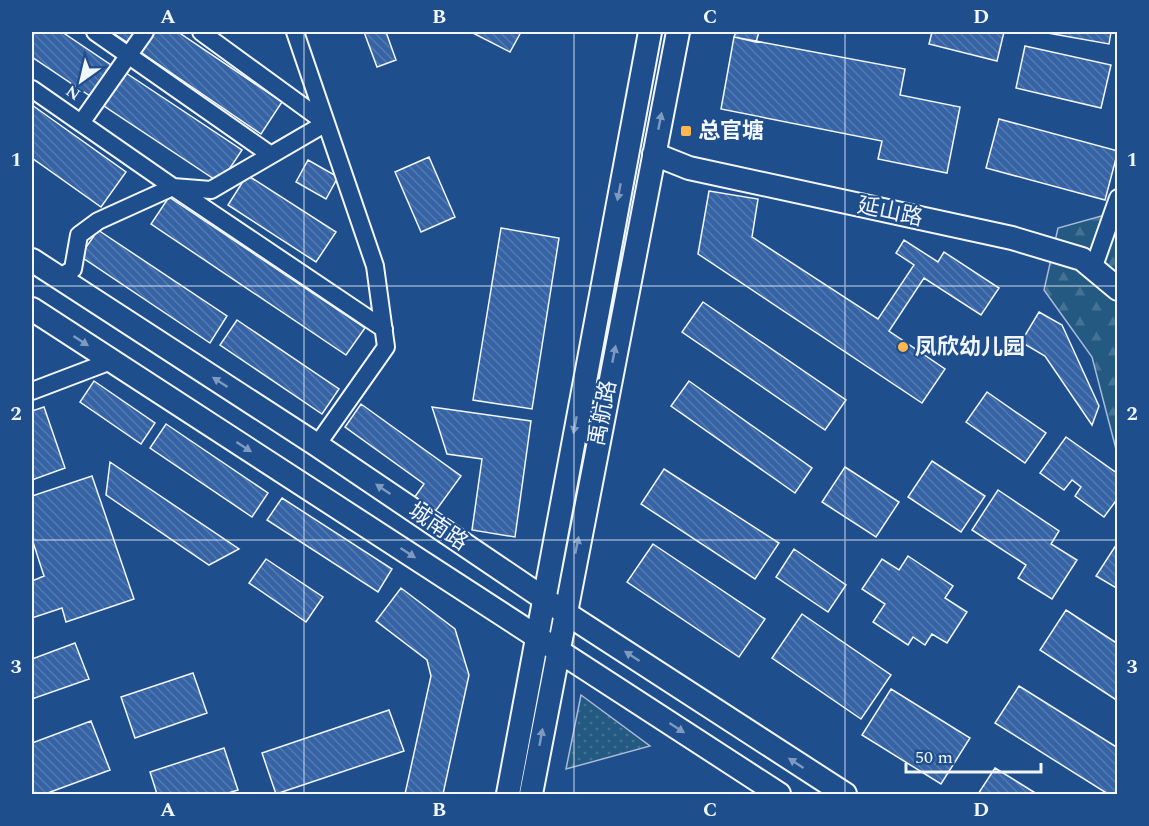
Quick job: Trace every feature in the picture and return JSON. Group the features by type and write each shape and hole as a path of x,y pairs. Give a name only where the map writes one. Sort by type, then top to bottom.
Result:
{"main road":[{"name":"禹航路","path":"508,795 543,597 650,32"},
{"name":"禹航路","path":"531,795 556,650 678,32"},
{"name":"延山路","path":"654,154 689,168 1012,238 1082,259 1118,289"},
{"name":"城南路","path":"32,260 318,445 564,612 845,795"},
{"name":"城南路","path":"32,309 779,795"}],"street":[{"path":"95,32 271,155"},
{"path":"81,123 145,32"},
{"path":"201,32 326,123"},
{"path":"295,32 375,266 386,347 318,445"},
{"path":"32,89 384,329"},
{"path":"59,278 73,269 79,235 98,221 173,187 211,190 326,123"},
{"path":"1093,269 1118,198"},
{"path":"32,391 111,361"}],"green space":[{"path":"1105,215 1117,220 1117,453 1092,357 1044,290 1058,228"},
{"path":"581,695 650,746 566,769"}],"building":[{"path":"32,32 62,32 114,67 93,98 32,57"},
{"path":"111,32 136,32 128,43"},
{"path":"152,32 178,32 282,102 261,134 139,51"},
{"path":"364,32 386,32 396,60 377,67"},
{"path":"471,32 521,32 510,52"},
{"path":"736,32 759,32 756,42 734,37"},
{"path":"932,32 1004,32 997,61 929,44"},
{"path":"1042,32 1111,32 1109,44"},
{"path":"734,37 905,69 900,95 960,107 947,173 878,159 882,141 721,109"},
{"path":"1025,46 1111,65 1101,108 1016,88"},
{"path":"123,71 242,150 220,183 101,104"},
{"path":"32,105 126,172 101,207 32,158"},
{"path":"999,119 1118,151 1105,200 986,168"},
{"path":"429,157 455,217 421,232 395,172"},
{"path":"308,160 338,177 326,199 296,182"},
{"path":"247,175 336,232 316,262 228,205"},
{"path":"709,191 758,199 752,237 878,319 914,265 896,253 904,240 938,262 944,252 999,288 981,315 924,278 889,331 945,369 922,403 698,254"},
{"path":"169,197 365,328 346,355 151,224"},
{"path":"501,228 559,238 532,409 473,400"},
{"path":"98,230 227,316 210,343 80,256"},
{"path":"703,302 846,400 825,430 682,332"},
{"path":"1039,312 1062,325 1099,406 1092,425 1045,356 1021,342"},
{"path":"237,320 339,389 322,414 220,345"},
{"path":"94,381 155,423 141,444 80,402"},
{"path":"689,381 812,468 795,493 671,406"},
{"path":"987,392 1046,433 1025,463 966,422"},
{"path":"361,404 461,476 434,513 414,498 424,484 345,427"},
{"path":"44,407 65,468 32,480 32,411"},
{"path":"432,407 531,421 515,537 472,530 482,459 447,454"},
{"path":"166,424 268,493 252,517 150,448"},
{"path":"1066,437 1118,474 1118,498 1104,517 1075,496 1081,487 1072,480 1064,490 1040,473"},
{"path":"932,461 985,496 961,532 908,497"},
{"path":"110,462 239,549 209,565 106,495"},
{"path":"845,467 899,502 876,537 822,502"},
{"path":"664,469 779,543 755,579 641,504"},
{"path":"92,476 134,599 66,622 62,608 32,618 32,581 44,576 32,539 32,496"},
{"path":"998,490 1059,531 1051,544 1077,560 1052,599 1018,578 1026,565 972,530"},
{"path":"282,498 392,569 378,592 267,520"},
{"path":"1118,542 1118,589 1096,576"},
{"path":"653,544 765,619 739,657 627,582"},
{"path":"794,549 846,585 828,612 776,577"},
{"path":"908,556 953,586 945,598 967,612 947,643 932,634 925,645 913,637 908,645 873,622 885,604 862,589 882,559 899,570"},
{"path":"266,559 323,597 306,622 249,583"},
{"path":"401,588 455,629 469,675 443,794 405,794 431,676 427,660 376,621"},
{"path":"1066,610 1118,644 1118,701 1040,650"},
{"path":"802,614 891,675 861,719 772,658"},
{"path":"75,643 89,679 32,699 32,659"},
{"path":"193,673 207,713 135,738 121,697"},
{"path":"1019,686 1118,748 1118,794 1108,794 995,723"},
{"path":"891,689 970,738 941,784 862,735"},
{"path":"389,710 404,751 276,794 262,753"},
{"path":"91,721 110,770 45,794 32,794 32,743"},
{"path":"224,748 238,790 225,794 157,794 150,772"},
{"path":"995,768 1037,794 978,794"}],"place":[{"name":"总官塘","path":"686,131"},
{"name":"凤欣幼儿园","path":"903,347"}]}
